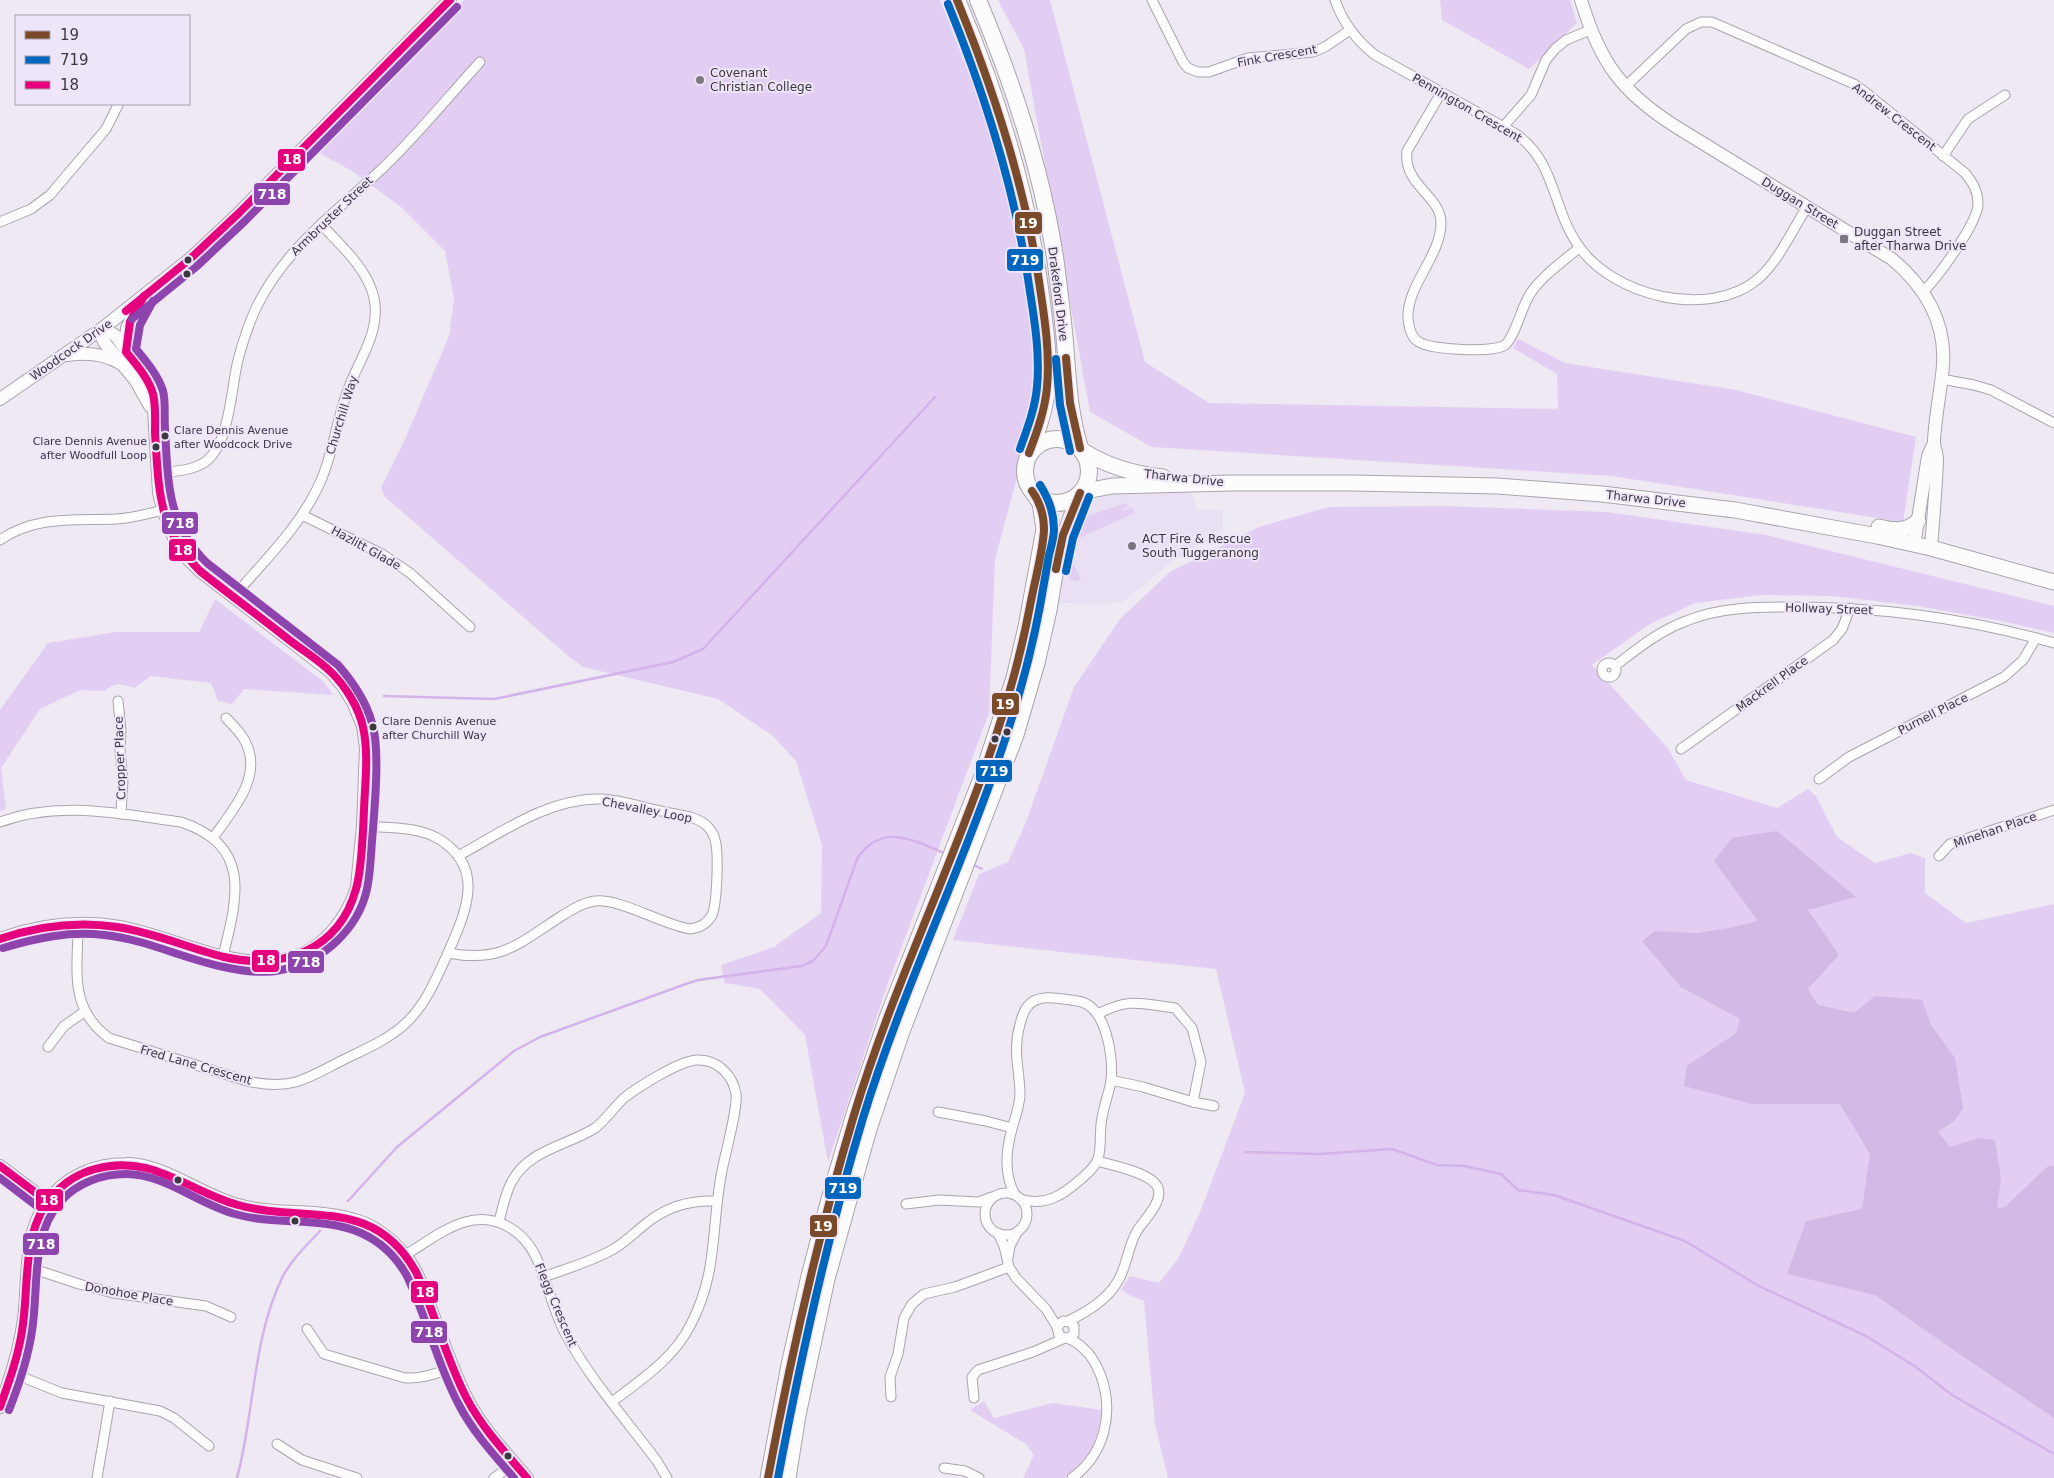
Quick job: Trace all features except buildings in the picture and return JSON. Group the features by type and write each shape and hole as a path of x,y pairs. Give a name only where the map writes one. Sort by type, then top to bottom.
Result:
{"highway":[{"name":"Drakeford Drive","path":"957,0 984,64 1006,126 1027,210 1041,297 1047,386 1041,420 1029,453"},
{"name":"Drakeford Drive","path":"978,0 1003,62 1030,144 1044,200 1060,296 1068,398 1072,423 1081,449"},
{"path":"1053,438 1072,442 1081,449 1088,460 1090,471 1081,493 1071,500 1061,503 1050,502 1032,492 1026,483 1024,473 1025,462 1029,453 1036,446 1053,438"}],"main road":[{"name":"Tharwa Drive","path":"1081,449 1095,459 1146,475 1230,483"},
{"name":"Tharwa Drive","path":"1081,493 1112,486 1230,483 1353,483 1508,487 1670,501 1735,510 1931,548 2054,582"},
{"path":"768,1478 796,1329 854,1111 888,1015 996,737 1014,678 1026,627 1044,529 1040,503 1032,492"},
{"path":"788,1478 813,1341 827,1279 853,1182 901,1034 1006,766 1023,715 1049,610 1063,534 1081,493"},
{"path":"1815,525 1852,522 1898,530 1906,529 1918,521"}],"street":[{"name":"Fink Crescent","path":"1152,0 1183,62 1188,68 1198,72 1209,72 1248,58 1313,52 1325,47 1350,30"},
{"name":"Pennington Crescent","path":"1335,0 1340,14 1361,44 1376,55 1441,93 1524,139 1540,157 1548,172 1565,224 1579,248 1593,263 1626,286 1669,297 1705,300 1721,298 1744,289 1770,266 1807,207"},
{"name":"Duggan Street","path":"1581,0 1590,30 1605,61 1625,87 1655,114 1892,259 1907,272 1924,292 1940,333 1943,353 1934,443 1937,460 1931,548"},
{"name":"Woodcock Drive","path":"0,399 67,355 190,259 252,199 446,2"},
{"name":"Andrew Crescent","path":"1625,87 1686,29 1701,22 1718,23 1854,84 1943,156 1972,182 1977,193 1978,205 1972,222 1934,281 1924,292"},
{"path":"1503,127 1531,95 1546,60 1555,49 1566,40 1590,30"},
{"name":"Armbruster Street","path":"158,473 197,467 207,461 215,452 223,434 238,359 258,306 271,281 287,259 321,224 409,142 480,62"},
{"path":"1441,93 1407,151 1406,160 1408,170 1437,208 1441,223 1438,239 1411,301 1408,319 1410,330 1416,340 1428,346 1488,350 1500,348 1511,338 1520,312 1535,288 1579,248"},
{"path":"1943,156 1968,119 2005,95"},
{"path":"0,222 31,209 50,195 106,129 118,105"},
{"name":"Churchill Way","path":"233,597 302,515 326,468 346,394 372,337 375,315 374,300 367,279 321,224"},
{"path":"126,352 128,328 135,310 144,296"},
{"path":"0,939 47,926 78,924 120,928 249,962 274,962 292,958 322,942 335,929 353,902 360,870 366,748 363,726 353,702 331,672 200,571 186,557 175,540 163,510 158,473 153,394 141,370 116,336 103,328 102,337 104,342 136,381 154,415"},
{"path":"67,355 97,354 112,359 124,366"},
{"path":"1941,379 1991,390 2054,423"},
{"name":"Duggan Street","path":"1914,545 1928,456 1934,443"},
{"path":"0,540 26,526 44,521 118,519 163,510"},
{"name":"Hazlitt Glade","path":"302,515 354,539 389,559 422,584 470,627"},
{"name":"Hollway Street","path":"1615,666 1664,631 1686,621 1709,613 1733,609 1771,607 1850,608 1943,619 2054,643"},
{"name":"Mackrell Place","path":"1681,750 1833,640 1842,629 1850,608"},
{"name":"Purnell Place","path":"1819,779 1849,757 2004,677 2023,660 2036,638"},
{"name":"Cropper Place","path":"118,701 123,780 121,814"},
{"path":"213,838 243,794 250,769 246,742 226,718"},
{"name":"Chevalley Loop","path":"448,953 476,957 500,953 515,946 576,907 594,901 613,903 690,929 698,928 708,921 715,904 717,850 715,839 708,827 697,819 622,802 603,799 583,800 554,806 458,856"},
{"path":"0,822 31,814 63,810 86,810 181,822 195,826 213,838 229,859 234,872 236,886 234,908 222,956"},
{"name":"Minehan Place","path":"1939,856 1950,844 2054,810"},
{"name":"Fred Lane Crescent","path":"78,924 78,990 84,1012 97,1030 115,1041 247,1082 263,1085 280,1085 296,1082 393,1034 407,1022 425,1000 466,911 469,898 468,879 458,856 437,838 425,832 363,826"},
{"path":"1008,1265 1010,1246 1033,1209 1044,1202 1064,1194 1092,1169 1097,1161 1102,1118 1111,1080 1110,1052 1098,1014 1082,1001 1040,998 1026,1007 1016,1038 1015,1053 1020,1097 1009,1144 1007,1175 1010,1187 1026,1207 1027,1217"},
{"path":"1098,1014 1122,1003 1132,1002 1174,1008 1192,1028 1201,1062 1193,1102"},
{"path":"48,1047 64,1026 84,1012"},
{"path":"499,1222 511,1182 530,1160 596,1127 623,1099 641,1086 685,1062 695,1060 705,1060 715,1064 724,1070 731,1080 736,1098 716,1202 714,1248 710,1272 700,1307 689,1328 661,1364 612,1402"},
{"path":"1111,1080 1214,1106"},
{"path":"938,1112 986,1120 1012,1128"},
{"path":"1070,1324 1109,1293 1117,1284 1124,1270 1133,1239 1158,1200 1159,1194 1155,1182 1146,1176 1097,1161"},
{"path":"0,1406 12,1373 24,1321 33,1232 48,1202 68,1181 93,1169 110,1164 136,1164 154,1169 240,1206 341,1216 357,1220 383,1234 405,1254 421,1282 467,1400 481,1422 527,1478"},
{"path":"0,1166 48,1202"},
{"path":"985,1216 987,1205 996,1196 1007,1175"},
{"path":"906,1204 939,1200 980,1202 1005,1193 1031,1202 1044,1202"},
{"path":"543,1277 610,1251 655,1217 672,1208 689,1202 716,1202"},
{"path":"968,1202 978,1208 985,1216 989,1226 998,1233 1005,1235 1018,1231"},
{"name":"Flegg Crescent","path":"405,1254 465,1222 485,1220 499,1222 516,1231 525,1240 536,1258 569,1339 582,1361 658,1461 667,1478"},
{"path":"998,1233 1004,1246 1008,1265 1016,1278 1046,1310 1059,1335 1084,1349"},
{"path":"890,1397 890,1377 898,1354 904,1318 912,1304 924,1294 955,1287 1008,1265"},
{"name":"Donohoe Place","path":"28,1267 113,1293 206,1306 231,1317"},
{"path":"1046,1310 1070,1324 1098,1369 1104,1385 1108,1413 1106,1428 1099,1445 1087,1465 1072,1478"},
{"path":"1048,1345 1061,1322 1070,1324"},
{"path":"974,1398 972,1377 978,1370 1033,1352 1072,1336 1070,1324"},
{"path":"307,1329 324,1354 405,1378 423,1377 453,1368"},
{"path":"12,1373 62,1393 160,1411 174,1418 210,1446"},
{"path":"97,1478 110,1402"},
{"path":"277,1444 302,1460 357,1478"},
{"path":"494,1478 515,1463"},
{"path":"944,1468 965,1471 979,1478"}],"shaded area":[{"path":"464,0 940,0 1009,176 1036,365 1034,415 995,559 989,713 887,986 828,1162 805,1035 760,989 725,983 721,965 774,947 821,913 822,845 796,761 773,736 718,699 583,667 384,496 381,488 405,439 449,336 454,299 445,251 401,207 352,171 310,148"},
{"path":"998,0 1050,0 1145,362 1209,403 1558,409 1557,374 1513,348 1518,339 1565,363 1736,390 1916,437 1903,522 1612,476 1152,447 1090,412 1024,49"},
{"path":"1440,0 1570,0 1577,23 1529,69 1442,20"},
{"name":"ACT Fire & Rescue South Tuggeranong","path":"1188,489 1195,500 1197,510 1223,510 1223,531 1171,562 1123,602 1104,604 1064,603 1057,607 1068,542 1079,509 1095,492"},
{"path":"1126,503 1129,505 1123,509 1124,511 1132,507 1135,513 1072,541 1071,559 1081,579 1077,581 1071,580 1066,573 1070,552 1068,542 1076,518"},
{"path":"1443,506 1607,512 1766,535 2054,606 2054,633 1918,606 1832,596 1762,595 1695,603 1648,625 1592,665 1667,747 1686,780 1777,808 1808,789 1816,796 1837,837 1875,863 1911,853 1925,858 1925,893 1966,923 2054,904 2054,1478 1168,1478 1155,1424 1144,1301 1129,1295 1121,1289 1130,1276 1159,1283 1178,1259 1201,1210 1245,1093 1216,969 953,940 979,874 1008,862 1026,822 1074,687 1120,619 1170,572 1259,527 1329,507"},
{"path":"215,599 324,682 333,695 244,689 232,704 218,701 211,683 151,676 134,688 119,685 112,686 105,691 80,690 40,709 1,768 6,809 0,811 0,710 48,643 115,632 199,632"},
{"path":"1777,831 1856,897 1808,910 1839,955 1808,989 1818,1005 1854,1013 1875,996 1922,1000 1931,1025 1955,1058 1963,1108 1955,1120 1938,1132 1950,1147 1979,1138 1995,1140 2001,1178 1997,1209 2006,1206 2047,1167 2054,1165 2054,1418 1875,1295 1787,1274 1806,1221 1862,1209 1870,1154 1840,1104 1752,1104 1684,1086 1687,1066 1736,1033 1740,1019 1681,987 1642,941 1655,931 1697,933 1758,921 1714,861 1732,838"},
{"path":"984,1401 994,1418 1052,1403 1102,1410 1098,1432 1092,1448 1078,1467 1064,1478 1023,1478 1034,1455 1026,1444 970,1410"}],"waterway":[{"path":"384,696 494,699 673,662 703,649 935,397"},
{"path":"348,1201 397,1147 514,1051 540,1037 698,980 802,966 813,961 826,946 857,859 866,848 887,837 899,837 946,854"},
{"path":"972,864 982,869"},
{"path":"1245,1152 1320,1154 1392,1149 1437,1165 1464,1166 1501,1174 1518,1190 1554,1195 1685,1241 1757,1285 1866,1336 1916,1367 1952,1395 2054,1454"},
{"path":"237,1478 265,1325 273,1300 283,1276 291,1264 320,1231"}],"transit line":[{"name":"18","path":"126,311 190,259 239,213 450,0"},
{"name":"19","path":"957,0 984,70 1008,141 1018,177 1040,288 1045,325 1048,375 1043,412 1029,453"},
{"name":"719","path":"948,4 975,74 998,145 1017,218 1024,255 1035,328 1038,375 1034,403 1020,449"},
{"name":"718","path":"132,319 196,267 246,220 457,7"},
{"name":"18","path":"0,939 43,928 72,925 102,925 130,929 224,957 267,961 287,958 305,951 322,941 336,928 348,910 358,881 363,839 366,779 365,737 358,713 347,691 332,673 200,571 175,539 163,507 160,490 153,394 145,377 126,352 130,322 144,296"},
{"name":"718","path":"3,948 53,936 78,934 104,935 119,937 238,970 252,972 281,970 310,960 336,942 355,918 367,889 376,775 376,746 372,723 358,692 338,665 207,563 184,533 172,501 169,484 163,391 148,363 136,349 140,325 153,301"},
{"name":"19","path":"1066,358 1070,403 1080,448"},
{"name":"719","path":"1056,359 1060,405 1070,451"},
{"name":"719","path":"778,1478 816,1297 838,1207 863,1118 908,990 983,801 1006,737 1025,672 1054,532 1050,506 1040,485"},
{"name":"19","path":"768,1478 806,1295 854,1115 875,1051 974,799 996,736 1015,672 1038,568 1044,530 1039,504 1032,491"},
{"name":"19","path":"1056,569 1063,535 1080,493"},
{"name":"719","path":"1066,571 1073,538 1089,497"},
{"name":"18","path":"0,1407 20,1341 31,1241 43,1209 54,1194 73,1178 95,1169 115,1165 134,1166 169,1176 238,1205 263,1210 336,1217 359,1222 380,1232 399,1248 416,1272 453,1368 473,1410 527,1478"},
{"name":"18","path":"0,1166 48,1202"},
{"name":"718","path":"9,1410 20,1381 28,1351 34,1314 40,1246 44,1230 51,1215 67,1195 90,1181 117,1174 140,1175 168,1184 208,1204 235,1214 266,1220 315,1223 346,1228 361,1233 382,1246 407,1276 444,1373 465,1415 484,1443 514,1478"},
{"name":"718","path":"0,1178 42,1210"}],"place":[{"name":"Covenant Christian College","path":"700,80"},
{"name":"Duggan Street after Tharwa Drive","path":"1844,239"},
{"name":"Clare Dennis Avenue after Woodcock Drive","path":"165,436"},
{"name":"Clare Dennis Avenue after Woodfull Loop","path":"156,447"},
{"name":"ACT Fire & Rescue South Tuggeranong","path":"1132,546"},
{"name":"Clare Dennis Avenue after Churchill Way","path":"373,727"}]}
